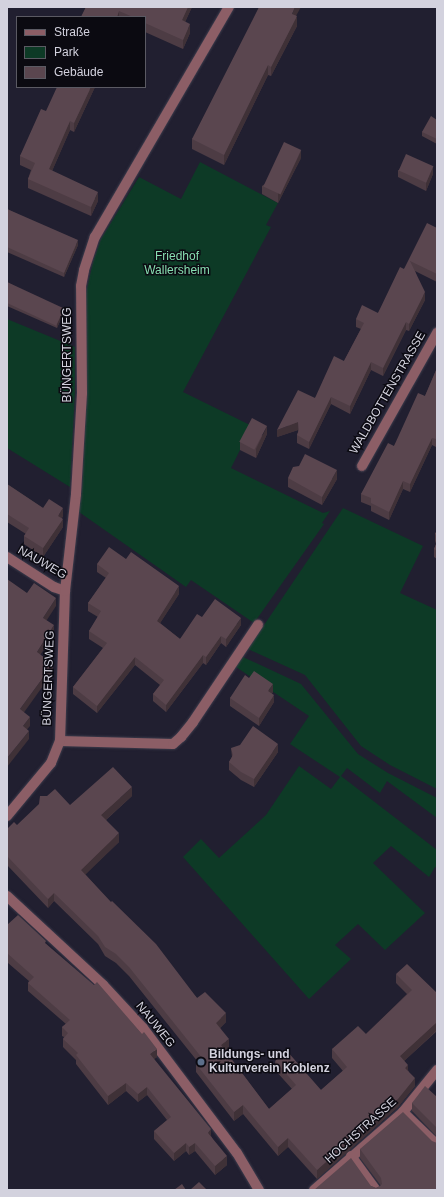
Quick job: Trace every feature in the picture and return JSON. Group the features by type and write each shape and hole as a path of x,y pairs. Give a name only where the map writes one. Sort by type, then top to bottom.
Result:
{"street":[{"name":"BÜNGERTSWEG","path":"7,816 51,762 60,741 65,591 76,494 81,400 81,286 84,270 95,237 229,7"},
{"name":"WALDBOTTENSTRASSE","path":"362,466 437,333"},
{"name":"NAUWEG","path":"7,557 54,587 65,591"},
{"name":"BÜNGERTSWEG","path":"60,741 173,744 181,738 193,722 258,625"},
{"name":"NAUWEG","path":"7,896 103,985 143,1028 237,1154 259,1190"},
{"name":"HOCHSTRASSE","path":"314,1190 351,1156 404,1112 437,1070"},
{"path":"404,1112 437,1144"},
{"path":"351,1156 376,1190"}],"green space":[{"name":"Friedhof Wallersheim","path":"200,162 278,203 266,225 271,227 183,392 252,426 231,468 323,513 330,511 322,523 324,524 254,623 191,580 186,587 79,512 82,489 87,393 86,293 93,262 101,239 139,177 181,199"},
{"path":"7,319 75,347 75,392 70,487 7,448"},
{"path":"343,508 423,546 400,593 437,610 437,789 390,765 361,746 305,675 248,649"},
{"path":"243,657 301,684 358,754 388,773 437,798 437,818 387,781 380,793 347,768 341,776 437,850 437,868 435,867 429,877 391,846 373,863 425,913 385,950 358,924 335,945 351,959 309,999 183,857 201,839 219,858 266,815 299,766 331,789 340,777 290,744 309,716 236,667"}],"building":[{"path":"86,7 188,7 182,20 190,24 183,40 146,23 146,16 131,16 119,11 117,16 82,16"},
{"path":"259,7 295,7 292,14 297,16 271,67 268,65 224,155 192,139"},
{"path":"57,88 91,88 74,123 70,121 49,169 98,192 91,207 28,179 35,163 20,156 41,109 46,111"},
{"path":"431,116 437,120 437,139 422,132"},
{"path":"284,142 301,150 281,194 263,186"},
{"path":"406,154 433,166 426,183 399,170"},
{"path":"7,209 78,240 64,273 7,247"},
{"path":"427,223 437,228 437,274 410,261 425,292 409,324 406,322 383,368 371,362 350,406 331,397 309,442 297,435 299,430 298,422 277,430 298,390 315,398 334,356 344,361 364,323 356,319 362,305 378,313 400,267 404,269"},
{"path":"7,282 64,309 56,326 7,303"},
{"path":"437,368 436,439 432,438 410,484 403,481 389,512 371,503 371,498 361,494 388,443 394,446 418,393 425,396"},
{"path":"252,418 267,426 254,450 239,442"},
{"path":"305,454 337,470 322,497 288,478 293,467 299,466"},
{"path":"7,484 43,508 49,499 63,508 58,516 63,519 43,548 24,536 29,528 7,514"},
{"path":"437,542 437,551 434,549"},
{"path":"109,547 126,559 131,552 179,586 157,621 180,639 197,614 202,617 215,599 241,618 226,639 221,636 206,657 203,655 166,705 153,694 164,680 135,657 97,706 73,687 107,643 89,631 101,611 88,603 109,573 97,564"},
{"path":"7,579 27,593 34,583 56,598 43,618 54,625 37,652 53,664 20,709 30,717 23,726 29,731 7,758"},
{"path":"254,671 273,684 268,691 274,695 259,718 230,698 245,675 249,678"},
{"path":"253,726 278,744 254,779 241,772 229,762 233,755 231,748 240,745"},
{"path":"113,767 132,787 101,815 119,833 81,870 111,902 112,901 156,944 197,998 205,992 226,1013 216,1023 229,1039 221,1045 269,1109 296,1085 275,1061 287,1051 321,1090 347,1067 332,1049 358,1026 366,1034 412,990 396,974 407,964 437,993 437,1022 400,1056 408,1065 405,1068 415,1078 398,1099 317,1170 288,1138 278,1147 243,1105 234,1112 196,1064 202,1058 129,967 116,954 105,947 98,936 54,893 48,899 7,856 7,829 14,822 17,825 39,804 40,796 47,796 55,789 70,805"},
{"path":"18,915 46,941 45,943 94,985 97,982 142,1034 144,1032 157,1049 150,1054 211,1129 208,1133 227,1156 215,1166 195,1143 189,1147 186,1143 174,1153 154,1131 171,1117 147,1087 138,1094 126,1083 108,1096 76,1055 78,1053 63,1039 68,1033 62,1027 70,1020 28,983 34,977 8,954 7,955 7,925"},
{"path":"425,1086 437,1097 437,1128 412,1103"},
{"path":"403,1112 432,1141 437,1143 437,1190 314,1190 351,1158 371,1186 376,1188 380,1186 382,1184 381,1178 360,1149"},
{"path":"199,1182 207,1190 190,1190"},
{"path":"182,1184 186,1190 174,1190"}],"place":[{"name":"Bildungs- und Kulturverein Koblenz","path":"201,1062"}]}
